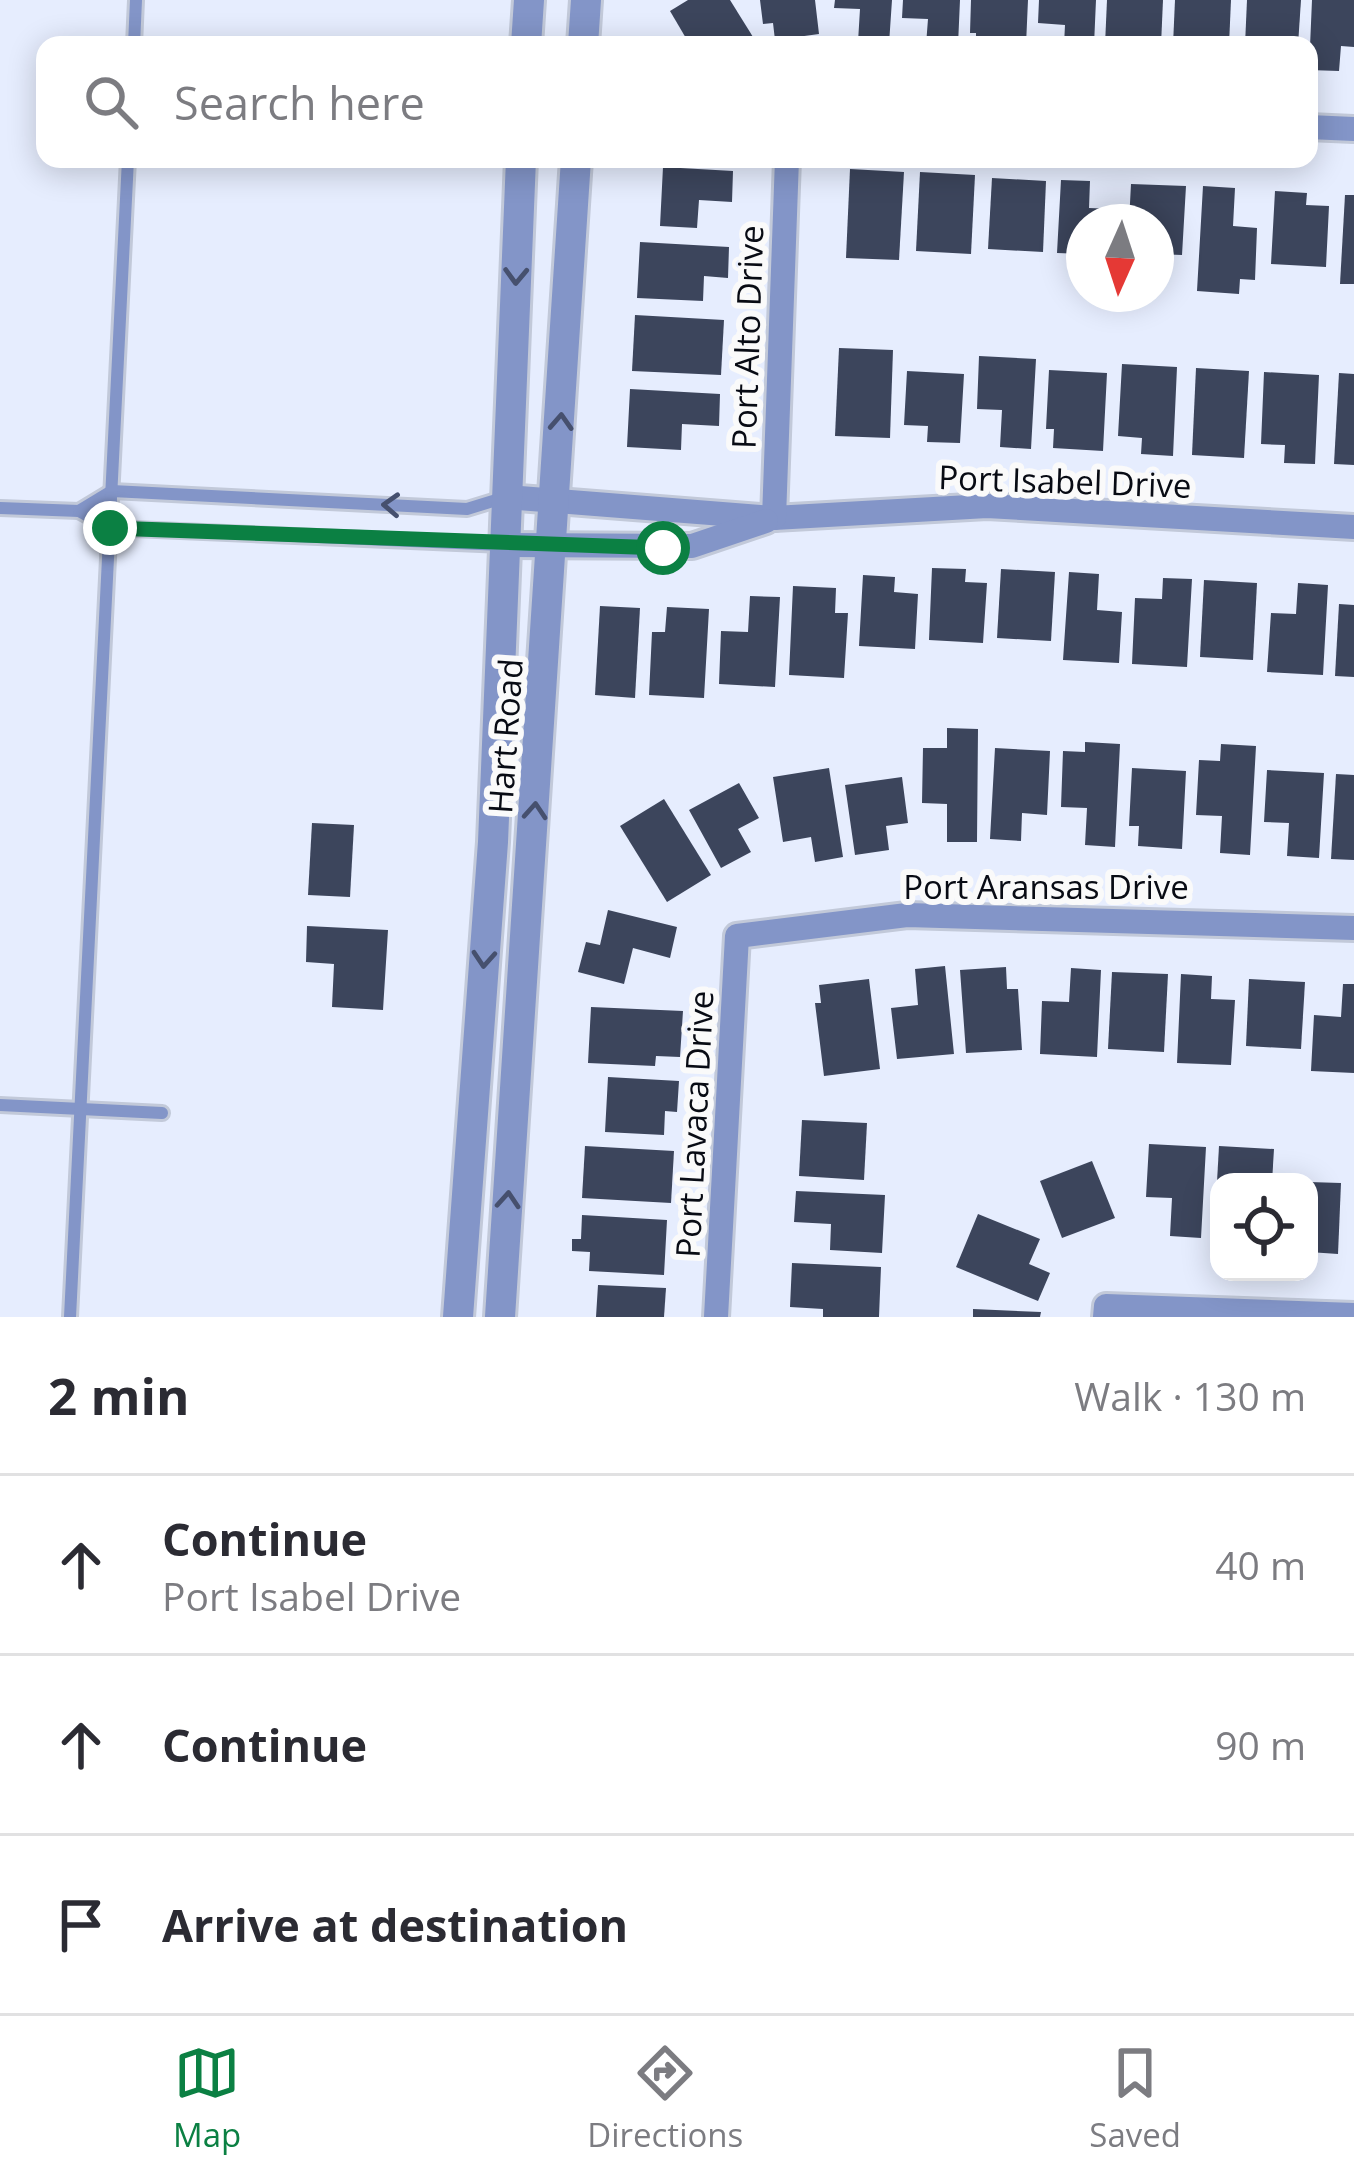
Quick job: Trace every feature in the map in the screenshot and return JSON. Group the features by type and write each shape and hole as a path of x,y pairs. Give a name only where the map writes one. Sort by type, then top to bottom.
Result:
{"street":[{"path":"527,36 530,0"},
{"path":"584,36 586,0"},
{"path":"1318,127 1354,129"},
{"name":"Hart Road","path":"458,1317 493,842 520,168"},
{"name":"Hart Road","path":"500,1317 554,547 575,168"},
{"name":"Port Alto Drive","path":"774,518 787,168"},
{"name":"Port Isabel Drive","path":"506,497 774,518 987,506 1354,527"},
{"name":"Port Isabel Drive","path":"504,545 692,546 774,518"},
{"name":"Port Aransas Drive","path":"737,936 907,915 1354,928"},
{"name":"Port Lavaca Drive","path":"716,1317 737,936"},
{"path":"462,1256 504,1258"},
{"path":"1105,1311 1354,1315"}],"lane":[{"path":"134,36 136,0"},
{"path":"70,1317 128,168"},
{"path":"79,511 112,491 467,509 506,497"},
{"path":"0,508 79,511 110,528 504,545"},
{"path":"0,1105 161,1113"}],"building":[{"path":"688,0 730,0 752,36 685,36 670,11"},
{"path":"760,0 815,0 819,34 775,36 773,23 763,24"},
{"path":"835,0 892,0 890,36 858,36 860,9 834,8"},
{"path":"903,0 960,0 958,36 927,36 928,19 902,18"},
{"path":"971,0 1028,0 1026,36 970,33"},
{"path":"1039,0 1096,0 1094,36 1064,36 1065,25 1038,23"},
{"path":"1107,0 1163,0 1161,36 1105,36"},
{"path":"1175,0 1231,0 1229,36 1173,36"},
{"path":"1247,0 1301,0 1299,36 1245,36"},
{"path":"1312,0 1354,0 1354,47 1341,46 1339,71 1318,70 1318,36 1310,36"},
{"path":"663,168 733,171 732,202 699,200 697,228 660,226"},
{"path":"850,169 904,172 899,260 846,258"},
{"path":"920,172 975,175 971,254 916,251"},
{"path":"992,178 1046,181 1043,252 988,249"},
{"path":"1061,180 1090,181 1089,204 1066,204 1066,253 1057,253"},
{"path":"1131,184 1186,186 1182,255 1174,255 1174,204 1130,204"},
{"path":"1203,186 1235,188 1233,226 1257,228 1255,280 1240,279 1239,294 1197,291"},
{"path":"1275,191 1307,193 1306,205 1329,206 1326,267 1271,264"},
{"path":"1345,195 1354,195 1354,284 1340,284"},
{"path":"640,242 729,247 728,278 704,276 703,301 637,298"},
{"path":"635,315 724,320 721,375 632,371"},
{"path":"839,348 893,350 890,438 835,436"},
{"path":"979,356 1036,359 1031,449 1000,447 1002,410 977,409"},
{"path":"1122,364 1177,367 1173,456 1141,454 1142,438 1118,436"},
{"path":"1196,368 1249,371 1244,458 1192,455"},
{"path":"1049,370 1107,373 1103,451 1053,448 1054,429 1046,429"},
{"path":"907,371 964,374 960,443 927,442 928,426 904,425"},
{"path":"1264,372 1319,375 1315,464 1284,463 1285,445 1261,444"},
{"path":"1339,373 1354,374 1354,465 1334,464"},
{"path":"630,389 720,394 719,426 682,424 681,450 627,447"},
{"path":"932,568 966,569 965,582 987,583 983,643 929,640"},
{"path":"1001,569 1055,572 1051,641 997,638"},
{"path":"1069,572 1099,574 1097,610 1122,612 1119,663 1063,660"},
{"path":"863,575 895,577 894,592 918,594 915,649 859,646"},
{"path":"1163,578 1192,579 1187,667 1132,664 1135,598 1162,599"},
{"path":"1204,580 1257,583 1253,660 1200,657"},
{"path":"1298,583 1328,585 1323,675 1267,672 1271,613 1296,614"},
{"path":"793,586 836,588 835,613 848,613 844,678 789,675"},
{"path":"750,596 780,597 775,687 719,684 721,631 748,632"},
{"path":"1339,604 1354,605 1354,677 1335,676"},
{"path":"600,606 640,608 635,698 595,695"},
{"path":"667,607 709,609 704,698 649,695 652,632 665,632"},
{"path":"947,728 978,729 977,842 947,842 947,804 922,803 923,748 947,748"},
{"path":"1085,742 1120,744 1115,847 1085,845 1087,808 1061,807 1063,751 1085,752"},
{"path":"1221,744 1256,746 1250,855 1220,853 1222,816 1196,815 1199,760 1220,761"},
{"path":"995,748 1050,751 1047,815 1022,813 1021,841 990,839"},
{"path":"829,768 843,857 815,862 811,837 783,842 773,777"},
{"path":"1132,768 1186,771 1182,849 1138,846 1139,826 1129,826"},
{"path":"1267,770 1324,773 1319,858 1287,856 1289,823 1264,822"},
{"path":"1336,774 1354,775 1354,860 1331,859"},
{"path":"902,777 908,823 886,826 889,850 855,855 845,785"},
{"path":"739,783 759,818 738,829 751,852 721,868 689,810"},
{"path":"664,799 711,875 667,902 620,826"},
{"path":"312,823 354,825 350,897 308,895"},
{"path":"608,910 677,927 670,958 633,948 624,984 578,972 586,942 600,945"},
{"path":"307,926 388,930 383,1010 332,1007 334,964 306,962"},
{"path":"945,966 954,1054 897,1059 891,1008 918,1005 915,969"},
{"path":"1006,967 1007,989 1018,989 1022,1050 966,1053 960,970"},
{"path":"1071,968 1101,970 1097,1057 1040,1054 1042,1001 1069,1002"},
{"path":"1112,972 1168,974 1164,1052 1108,1049"},
{"path":"1181,974 1212,976 1211,999 1235,1000 1231,1065 1177,1063"},
{"path":"869,979 880,1069 824,1076 815,1003 821,1003 819,985"},
{"path":"1249,979 1305,982 1301,1049 1246,1046"},
{"path":"1343,984 1354,984 1354,1073 1311,1071 1314,1015 1341,1017"},
{"path":"591,1007 683,1011 680,1057 656,1056 655,1066 588,1063"},
{"path":"608,1077 679,1081 677,1112 665,1111 664,1135 605,1132"},
{"path":"802,1120 867,1123 864,1180 799,1176"},
{"path":"1149,1144 1206,1147 1201,1238 1170,1236 1172,1198 1146,1197"},
{"path":"585,1146 674,1151 671,1203 582,1198"},
{"path":"1219,1146 1274,1149 1273,1173 1218,1173"},
{"path":"1092,1161 1115,1218 1062,1238 1040,1181"},
{"path":"1318,1182 1341,1183 1338,1254 1318,1253"},
{"path":"796,1191 885,1195 882,1253 830,1250 831,1224 794,1222"},
{"path":"978,1214 1040,1239 1029,1264 1050,1273 1038,1301 956,1267"},
{"path":"582,1215 667,1220 664,1275 589,1271 590,1252 572,1251 572,1239 581,1239"},
{"path":"792,1263 881,1267 879,1317 823,1317 823,1309 790,1307"},
{"path":"598,1285 666,1288 664,1317 596,1317"},
{"path":"973,1309 1041,1312 1040,1317 973,1317"}],"route":[{"path":"110,528 663,548"}]}
